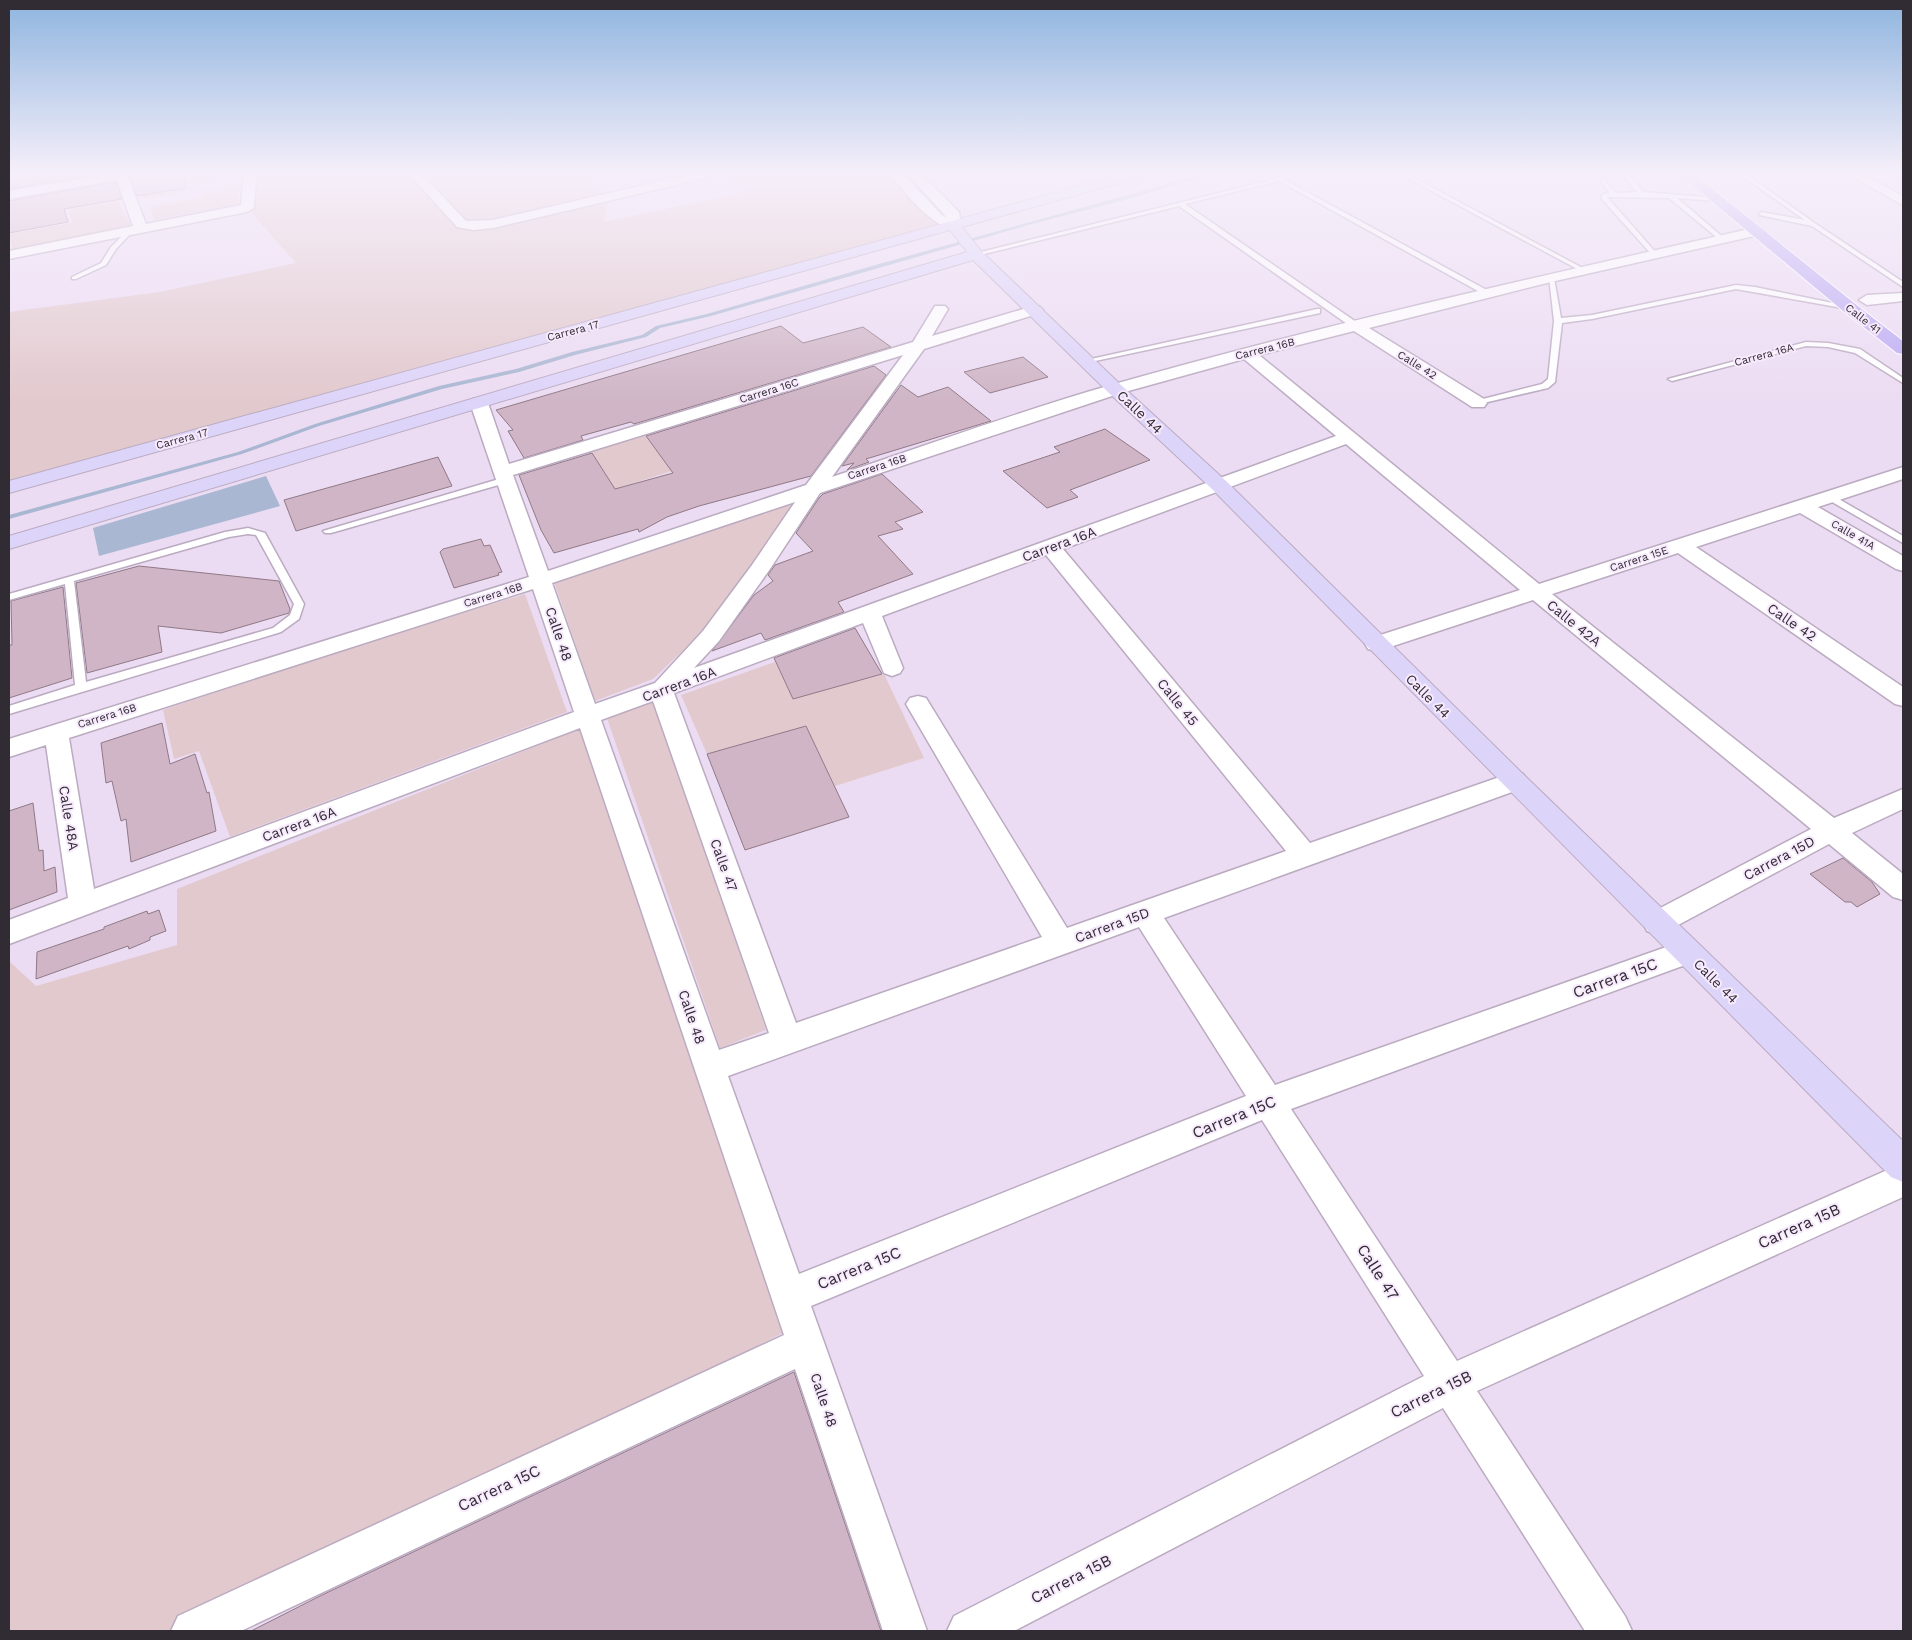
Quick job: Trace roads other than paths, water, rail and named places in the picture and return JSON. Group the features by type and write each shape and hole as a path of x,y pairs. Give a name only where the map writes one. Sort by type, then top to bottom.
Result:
{"main road":[{"name":"Calle 41","path":"1789,251 1848,307 1903,349"},
{"name":"Calle 41","path":"1853,288 1889,316"}],"street":[{"path":"9,255 32,251"},
{"name":"Carrera 17","path":"9,487 930,251"},
{"name":"Carrera 17","path":"9,543 479,403 938,251"},
{"name":"Calle 44","path":"976,251 1086,361 1219,485 1514,782 1903,1165"},
{"name":"Carrera 16B","path":"9,748 540,580 1115,389 1247,353 1670,251"},
{"path":"1867,300 1903,297"},
{"path":"661,691 711,636 760,569 814,488 919,345 940,308"},
{"name":"Carrera 16C","path":"504,476 1034,310"},
{"name":"Calle 42","path":"1356,326 1478,404"},
{"name":"Calle 42A","path":"1247,353 1536,592 1903,889"},
{"path":"876,359 896,375"},
{"name":"Calle 48","path":"479,403 905,1631"},
{"name":"Carrera 16A","path":"9,932 588,716 661,691 1349,437"},
{"name":"Carrera 15E","path":"1376,644 1903,473"},
{"name":"Calle 41A","path":"1803,506 1903,565"},
{"name":"Calle 42","path":"1680,546 1903,698"},
{"name":"Calle 45","path":"1050,547 1305,856"},
{"path":"870,614 892,668"},
{"name":"Calle 47","path":"661,691 787,1040"},
{"path":"918,704 1061,943"},
{"name":"Calle 48A","path":"56,732 83,904"},
{"name":"Carrera 15D","path":"710,1068 1514,782"},
{"name":"Carrera 15D","path":"1657,923 1831,831 1903,798"},
{"name":"Calle 47","path":"1145,912 1610,1631"},
{"name":"Carrera 15C","path":"788,1297 1269,1102 1686,952"},
{"name":"Carrera 15B","path":"969,1631 1449,1384 1903,1180"},
{"name":"Carrera 15C","path":"193,1631 805,1345"}],"lane":[{"path":"74,278 104,264 112,251"},
{"path":"1248,251 1356,326"},
{"path":"1411,251 1490,294"},
{"path":"1547,251 1585,271"},
{"path":"1652,251 1655,254"},
{"path":"1853,251 1903,285"},
{"path":"1478,404 1545,386 1552,380 1558,321 1551,278"},
{"path":"1558,321 1602,315 1736,287 1755,288 1848,307"},
{"path":"1086,361 1317,311"},
{"name":"Carrera 16A","path":"1672,379 1806,344 1828,345 1857,352 1903,381"},
{"path":"328,532 504,476"},
{"path":"1830,496 1903,540"},
{"path":"9,596 228,534 248,531 260,533 300,604 295,617 277,630 9,710"},
{"path":"69,579 82,687"}],"water":[{"path":"266,476 280,506 99,556 93,528"}],"waterway":[{"path":"9,517 240,453 317,425 441,387 517,371 574,353 644,336 658,327 709,315 936,251"}]}
